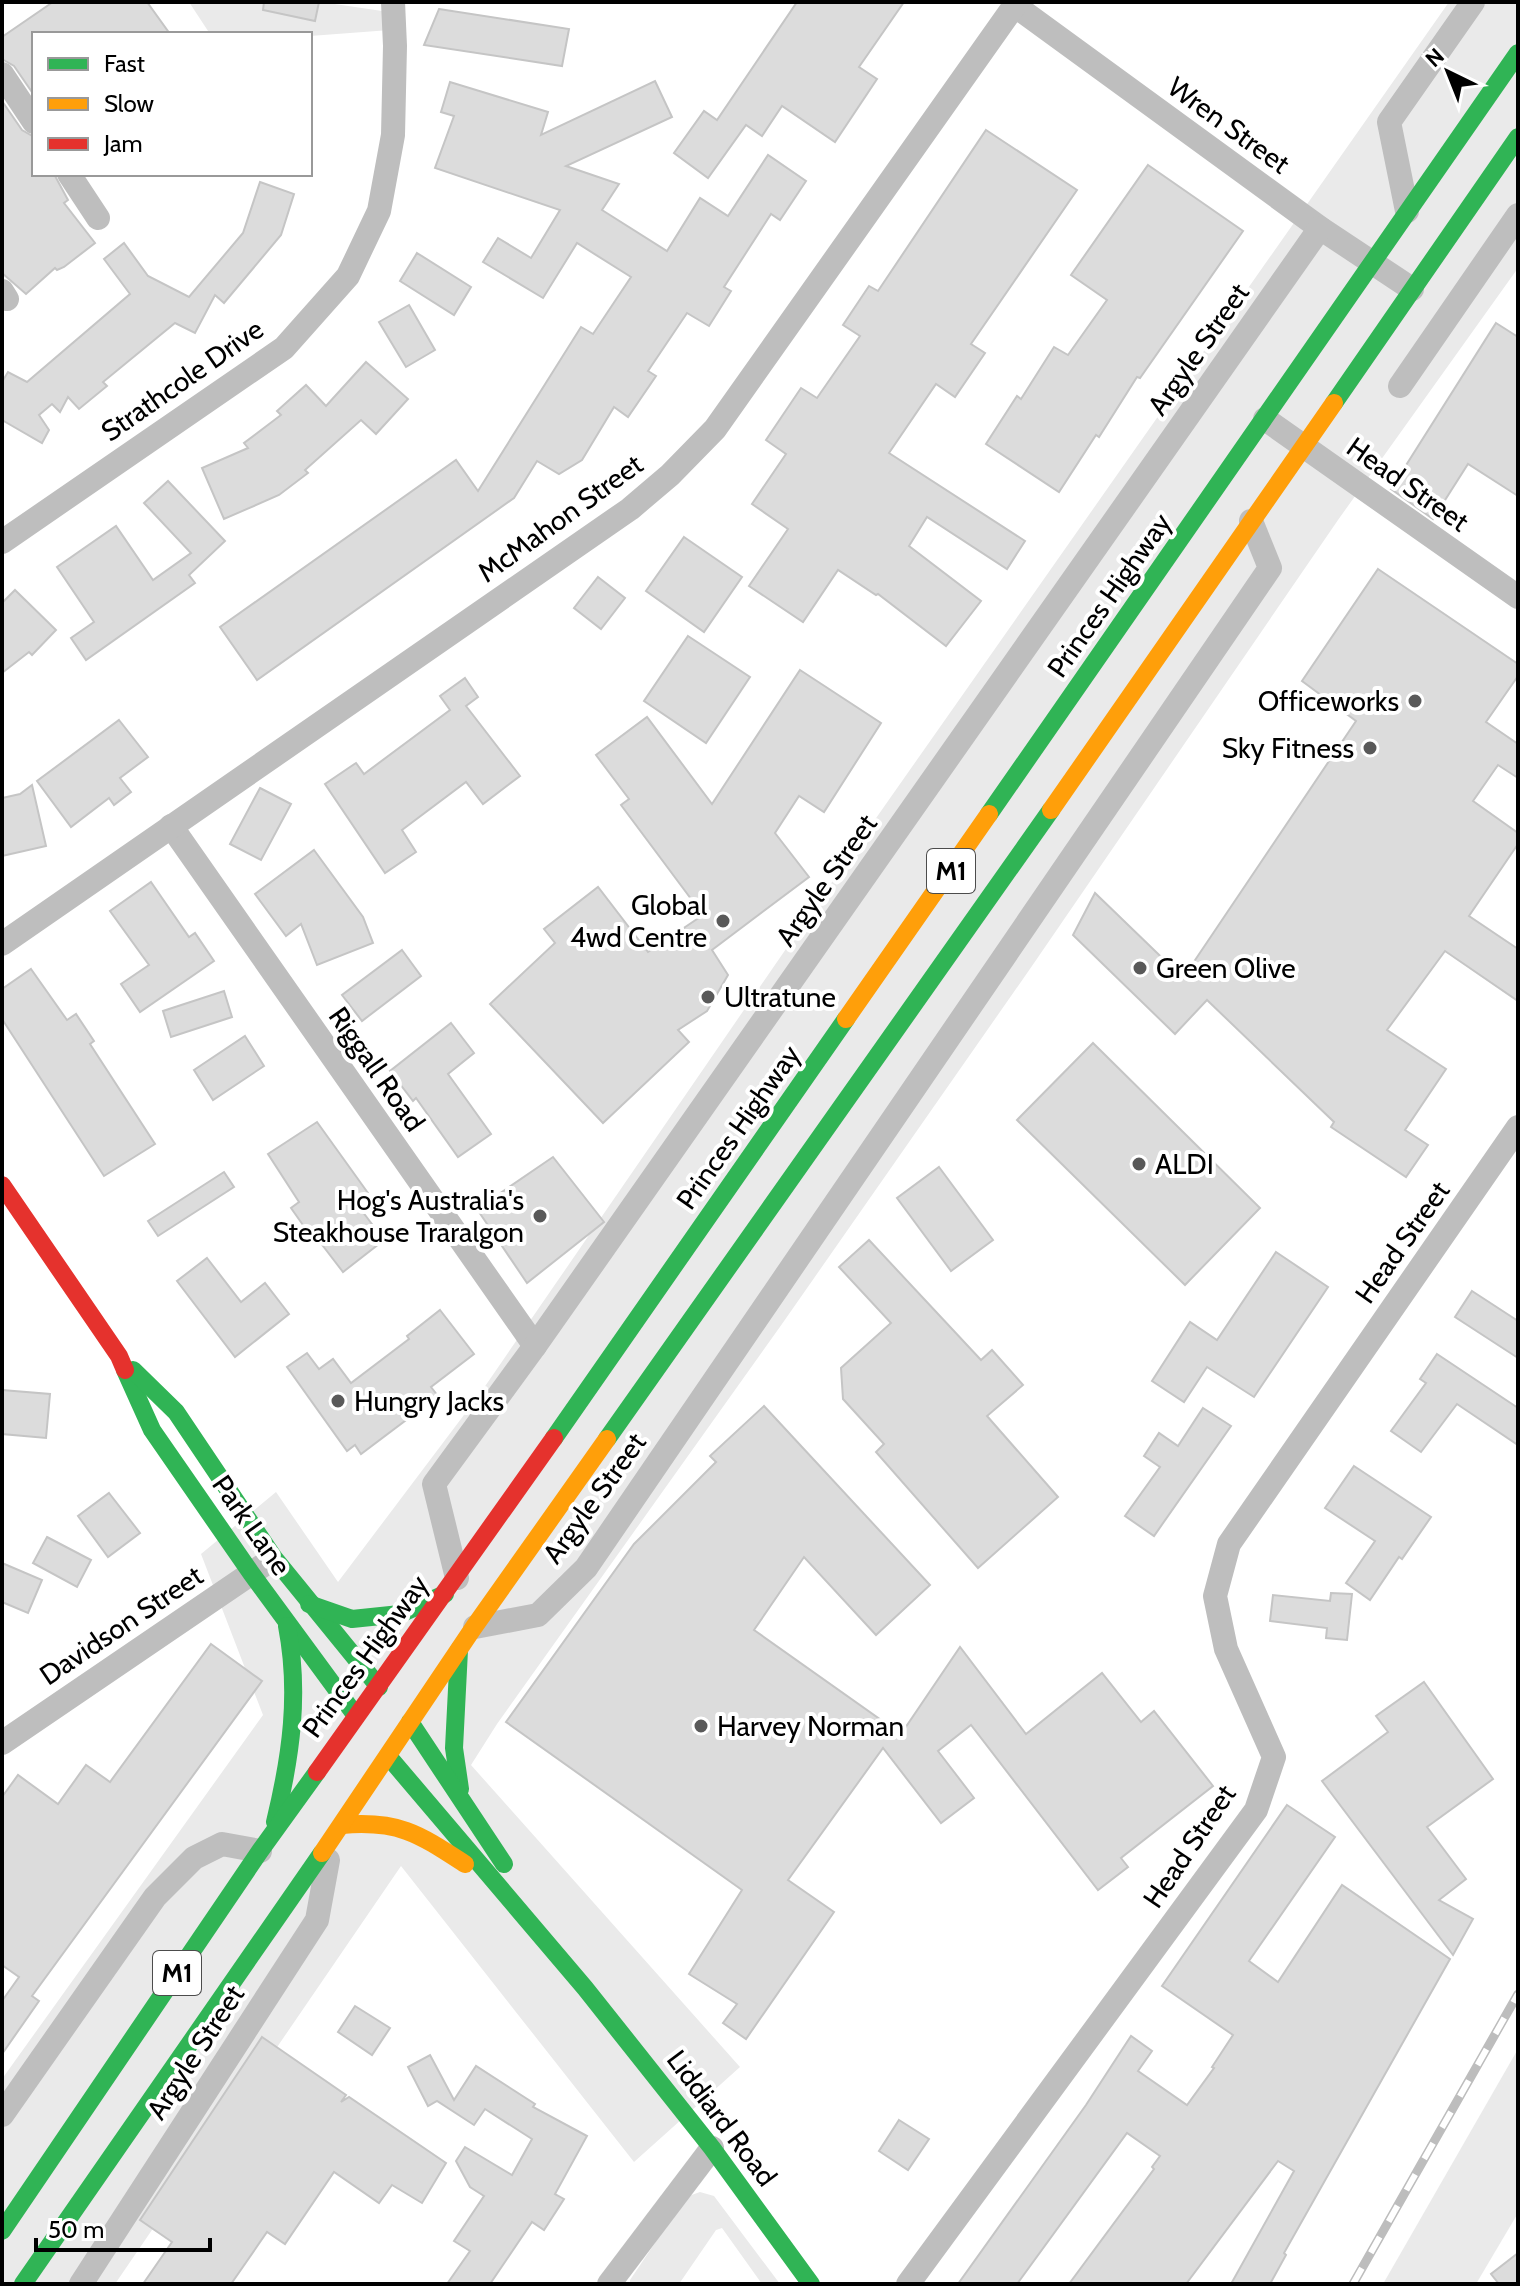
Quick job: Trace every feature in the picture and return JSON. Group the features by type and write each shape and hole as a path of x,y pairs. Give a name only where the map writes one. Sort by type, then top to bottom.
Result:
{"main road":[{"name":"Princes Highway","path":"23,2284 388,1756 394,1704 451,1586 1518,53"},
{"name":"Princes Highway","path":"2,2231 266,1842 356,1716 394,1704 459,1650 1013,865 1518,137"},
{"name":"Park Lane","path":"2,1185 119,1356 152,1430 251,1573 388,1756"},
{"name":"Park Lane","path":"119,1356 176,1412 274,1558 394,1704"},
{"path":"309,1604 352,1619 400,1614 451,1586"},
{"path":"266,1842 287,1775 296,1704 291,1644 285,1619"},
{"path":"459,1650 454,1748 461,1799"},
{"name":"Liddiard Road","path":"394,1704 461,1799 585,1988"},
{"name":"Liddiard Road","path":"388,1756 585,1988 712,2148 811,2284"},
{"path":"336,1833 370,1822 400,1825 425,1838 504,1892"}],"street":[{"name":"Strathcole Drive","path":"2,542 284,348 348,276 379,211 393,135 393,2"},
{"path":"1407,211 1389,122 1473,2"},
{"name":"Wren Street","path":"1015,4 1320,228 1412,289"},
{"name":"McMahon Street","path":"2,944 630,509 670,475 715,429 1015,4"},
{"path":"2,74 32,119"},
{"path":"70,176 98,218"},
{"path":"1400,386 1518,215"},
{"name":"Argyle Street","path":"451,1586 434,1484 535,1346 1320,228"},
{"name":"Head Street","path":"1265,419 1518,597"},
{"name":"Argyle Street","path":"474,1627 538,1615 586,1568 1270,568 1251,521"},
{"name":"Riggall Road","path":"171,826 535,1346"},
{"name":"Head Street","path":"908,2284 1256,1810 1274,1757 1226,1649 1215,1596 1229,1544 1518,1127"},
{"name":"Davidson Street","path":"2,1743 274,1558"},
{"name":"Argyle Street","path":"81,2284 317,1920 336,1833"},
{"path":"2,2115 155,1897 194,1858 222,1844 266,1842"},
{"path":"609,2284 712,2148"}],"shaded area":[{"path":"189,2 321,2 389,12 390,30 312,36 312,32 209,32"},
{"path":"1449,2 1518,2 1518,268 1338,520 1032,966 471,1765 740,2067 634,2162 401,1866 115,2284 2,2284 2,2079 263,1715 201,1554 276,1492 338,1582 479,1395 874,821"},
{"path":"1518,2049 1518,2213 1476,2284 1383,2284"},
{"path":"700,2192 714,2196 780,2284 762,2284 722,2228 716,2230 679,2284 630,2284 686,2197"}],"building":[{"path":"53,2 147,2 169,32 32,32 32,92 14,66 2,59 2,37"},
{"path":"264,2 319,2 315,21 263,10"},
{"path":"797,2 904,2 859,67 877,79 835,142 782,106 762,136 746,125 708,178 674,153 704,111 717,120"},
{"path":"439,9 569,29 562,66 424,45"},
{"path":"655,81 672,117 566,166 619,184 602,210 667,251 700,198 728,216 768,155 806,181 780,220 771,214 724,287 731,291 709,326 687,313 648,371 656,376 628,417 614,407 582,460 559,474 537,461 514,498 257,680 220,627 456,460 478,491 581,327 593,334 631,277 577,243 543,298 483,262 498,238 531,258 560,210 435,168 454,116 441,112 450,82 548,112 541,135"},
{"path":"2,101 22,130 32,136 32,176 55,176 68,200 64,203 95,243 64,267 55,268 26,294 2,273"},
{"path":"986,130 1077,190 971,344 985,353 955,397 936,384 889,453 1025,541 1007,569 927,517 909,546 981,601 946,646 878,594 838,570 803,622 749,586 788,529 752,504 786,454 766,440 801,388 817,398 860,336 843,325 869,286 878,291"},
{"path":"1148,165 1243,231 1140,378 1137,377 1099,437 1096,435 1059,492 986,444 1017,396 1021,399 1054,347 1068,355 1107,300 1071,275"},
{"path":"260,182 294,194 281,235 224,303 215,295 195,333 175,323 103,382 107,386 79,409 68,397 60,412 52,404 39,415 49,430 42,443 2,420 2,382 8,372 27,382 130,294 104,259 124,243 148,276 189,297 243,233"},
{"path":"417,253 471,287 454,315 400,281"},
{"path":"409,305 435,350 406,367 379,322"},
{"path":"1496,323 1518,337 1518,496 1468,464 1433,519 1391,489"},
{"path":"366,362 408,399 376,434 361,420 305,470 308,473 279,495 224,519 202,468 248,448 244,443 281,415 277,411 306,385 326,406"},
{"path":"168,481 225,541 189,575 195,583 86,660 71,638 94,622 57,567 116,526 153,580 191,553 144,503"},
{"path":"684,537 742,577 704,632 646,591"},
{"path":"1378,569 1518,664 1518,676 1486,722 1518,744 1518,778 1498,765 1473,801 1518,833 1518,844 1469,916 1518,949 1518,1001 1445,951 1387,1030 1446,1069 1405,1130 1428,1145 1406,1177 1331,1127 1334,1122 1207,1000 1175,1034 1073,935 1095,893 1183,978 1356,721 1302,681"},
{"path":"598,577 625,598 601,629 574,608"},
{"path":"15,590 56,630 32,655 29,652 2,673 2,603"},
{"path":"688,636 750,677 706,743 644,701"},
{"path":"800,670 881,723 824,812 799,796 775,833 809,877 712,950 728,975 707,1011 678,1030 689,1042 603,1123 490,1004 555,943 544,929 598,887 648,952 703,915 621,805 629,799 596,755 647,717 712,804"},
{"path":"465,678 478,697 466,706 520,776 483,804 466,782 402,830 416,852 385,873 325,784 356,763 364,774 450,710 440,696"},
{"path":"119,720 148,757 120,778 131,792 114,805 109,798 71,827 37,781"},
{"path":"32,785 46,846 2,856 2,798 20,794"},
{"path":"260,788 291,804 261,860 230,844"},
{"path":"314,850 363,917 373,943 317,965 301,924 286,936 255,894"},
{"path":"151,882 189,937 195,933 214,961 140,1012 121,984 149,965 110,911"},
{"path":"402,950 421,976 362,1021 342,995"},
{"path":"31,969 67,1020 76,1014 94,1041 90,1044 155,1144 104,1176 2,1019 2,989"},
{"path":"224,991 232,1017 171,1037 163,1011"},
{"path":"451,1023 474,1053 448,1074 491,1134 458,1157 416,1098 413,1101 390,1071"},
{"path":"245,1036 264,1066 213,1100 194,1070"},
{"name":"ALDI","path":"1093,1043 1260,1208 1185,1285 1017,1120"},
{"path":"317,1122 368,1193 356,1203 384,1240 343,1272 291,1208 299,1202 268,1154"},
{"name":"Hog's Australia's Steakhouse Traralgon","path":"553,1157 604,1222 527,1283 477,1209"},
{"path":"939,1167 993,1240 951,1271 897,1198"},
{"path":"224,1172 234,1187 158,1236 148,1221"},
{"path":"869,1240 981,1360 992,1350 1023,1385 987,1416 1058,1497 978,1568 876,1452 884,1444 843,1399 841,1368 891,1323 839,1267"},
{"path":"1276,1252 1328,1287 1254,1397 1207,1367 1184,1402 1152,1381 1190,1322 1217,1340"},
{"path":"207,1258 241,1302 265,1283 289,1314 235,1357 177,1281"},
{"path":"1472,1291 1518,1321 1518,1358 1455,1317"},
{"path":"440,1310 474,1354 431,1387 438,1396 361,1454 355,1445 347,1451 287,1367 307,1353 319,1369 333,1359 351,1383 409,1339 407,1336"},
{"path":"1437,1354 1518,1408 1518,1445 1457,1404 1421,1452 1391,1431 1426,1383 1420,1379"},
{"path":"2,1390 50,1394 46,1438 2,1434"},
{"path":"764,1406 930,1585 876,1635 804,1557 754,1630 901,1734 960,1647 1026,1734 1102,1673 1141,1722 1154,1711 1213,1786 1121,1858 1128,1867 1098,1890 971,1725 938,1751 974,1798 941,1823 883,1748 788,1880 834,1912 746,2039 723,2023 737,2004 689,1974 742,1890 506,1722 634,1544 716,1462 710,1456"},
{"path":"1203,1408 1231,1426 1154,1536 1125,1516 1160,1467 1144,1456 1159,1433 1178,1446"},
{"path":"1354,1466 1431,1517 1370,1600 1346,1583 1375,1541 1325,1508"},
{"path":"109,1493 140,1533 108,1557 78,1516"},
{"path":"47,1537 91,1560 77,1587 33,1563"},
{"path":"2,1563 42,1580 28,1613 2,1602"},
{"path":"1331,1593 1352,1594 1347,1640 1326,1638 1327,1628 1270,1621 1273,1595 1330,1601"},
{"path":"211,1644 262,1681 32,1996 39,2001 2,2054 2,2001 19,1977 2,1965 2,1797 18,1775 58,1804 86,1765 110,1782"},
{"path":"1424,1682 1493,1779 1427,1827 1466,1879 1439,1900 1473,1919 1453,1955 1322,1781 1388,1732 1376,1716"},
{"path":"1287,1805 1335,1837 1249,1961 1278,1982 1342,1885 1450,1959 1284,2253 1286,2255 1270,2284 1231,2284 1294,2171 1278,2161 1186,2284 1069,2284 1154,2169 1152,2167 1160,2156 1127,2133 1017,2284 958,2284 1086,2105 1131,2036 1152,2051 1138,2071 1187,2105 1214,2068 1233,2035 1162,1986"},
{"path":"355,2006 390,2028 372,2055 338,2032"},
{"path":"262,2037 346,2095 341,2102 349,2097 446,2163 422,2203 392,2185 379,2203 334,2172 285,2244 267,2232 231,2284 143,2284 172,2242 140,2220"},
{"path":"430,2055 454,2100 476,2066 535,2104 533,2107 587,2136 555,2194 564,2199 544,2230 532,2222 490,2284 447,2284 470,2251 454,2241 484,2196 470,2187 456,2161 465,2147 512,2175 532,2139 485,2109 474,2125 437,2101 428,2106 408,2067"},
{"path":"899,2120 929,2139 908,2170 879,2151"},
{"path":"1518,2253 1518,2284 1499,2284 1491,2274"}],"railway":[{"path":"1353,2284 1518,1994"}],"traffic: fast":[{"path":"989,814 1518,53"},
{"path":"1334,403 1518,137"},
{"path":"607,1439 1051,810"},
{"path":"554,1438 846,1019"},
{"path":"125,1370 152,1430 251,1573 356,1716"},
{"path":"133,1370 176,1412 274,1558 379,1687"},
{"path":"309,1604 352,1619 400,1614 445,1594"},
{"path":"275,1822 292,1724 293,1676 287,1626"},
{"path":"459,1650 454,1748 460,1789"},
{"path":"410,1722 504,1864"},
{"path":"388,1756 585,1988 712,2148 811,2284"},
{"path":"2,2231 317,1772"},
{"path":"23,2284 322,1853"}],"traffic: slow":[{"path":"1051,810 1334,403"},
{"path":"846,1019 989,814"},
{"path":"322,1853 474,1627 607,1439"},
{"path":"342,1825 379,1825 408,1831 465,1864"}],"traffic: jam":[{"path":"2,1185 119,1356 125,1370"},
{"path":"317,1772 554,1438"}],"place":[{"name":"Officeworks","path":"1415,701"},
{"name":"Sky Fitness","path":"1370,748"},
{"name":"Global 4wd Centre","path":"723,921"},
{"name":"Green Olive","path":"1140,968"},
{"name":"Ultratune","path":"708,997"},
{"name":"ALDI","path":"1139,1164"},
{"name":"Hog's Australia's Steakhouse Traralgon","path":"540,1216"},
{"name":"Hungry Jacks","path":"338,1401"},
{"name":"Harvey Norman","path":"701,1726"}]}
